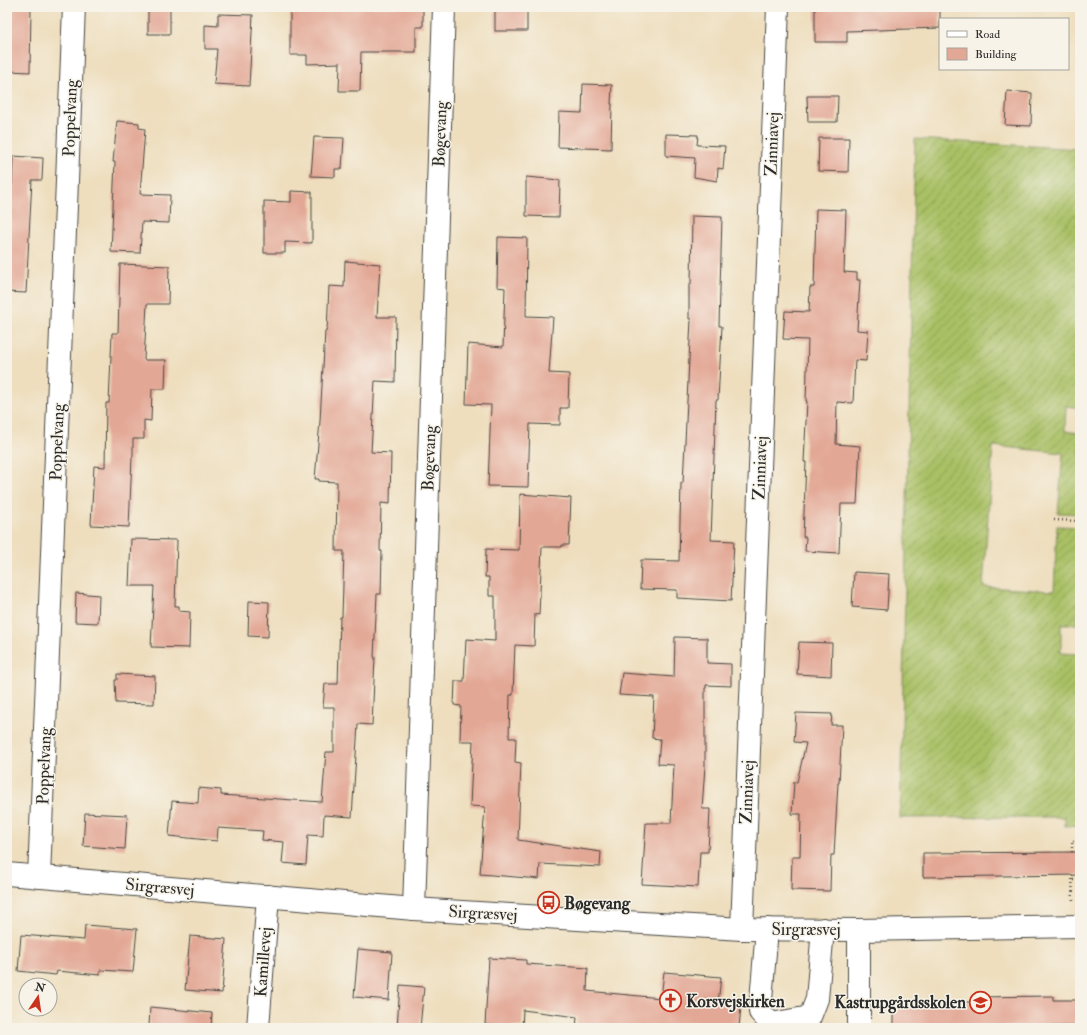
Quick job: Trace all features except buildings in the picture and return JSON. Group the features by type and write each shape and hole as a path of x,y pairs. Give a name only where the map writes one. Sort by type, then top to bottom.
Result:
{"street":[{"name":"Poppelvang","path":"40,876 74,7"},
{"name":"Bøgevang","path":"414,909 444,7"},
{"name":"Zinniavej","path":"742,929 778,7"},
{"name":"Sirgræsvej","path":"7,874 414,909 742,929 859,930 1080,926"},
{"name":"Kamillevej","path":"258,1028 268,896"},
{"path":"767,929 760,1012 771,1024 810,1017 817,999 823,929"},
{"path":"859,930 859,1028"}],"path":[{"path":"1054,520 1080,521"},
{"path":"1080,635 1080,640"},
{"path":"1072,852 1072,842 1080,841"},
{"path":"1073,880 1080,880"}],"green space":[{"path":"915,139 1080,149 1080,408 1066,406 1065,431 1080,433 1080,514 1058,513 1063,453 993,446 983,587 1054,591 1057,526 1080,527 1080,567 1077,624 1061,624 1061,653 1080,654 1080,774 1078,825 1065,826 1065,817 900,818"}],"place":[{"name":"Bøgevang","path":"548,903"},
{"name":"Korsvejskirken","path":"670,1001"},
{"name":"Kastrupgårdsskolen","path":"981,1002"}]}
